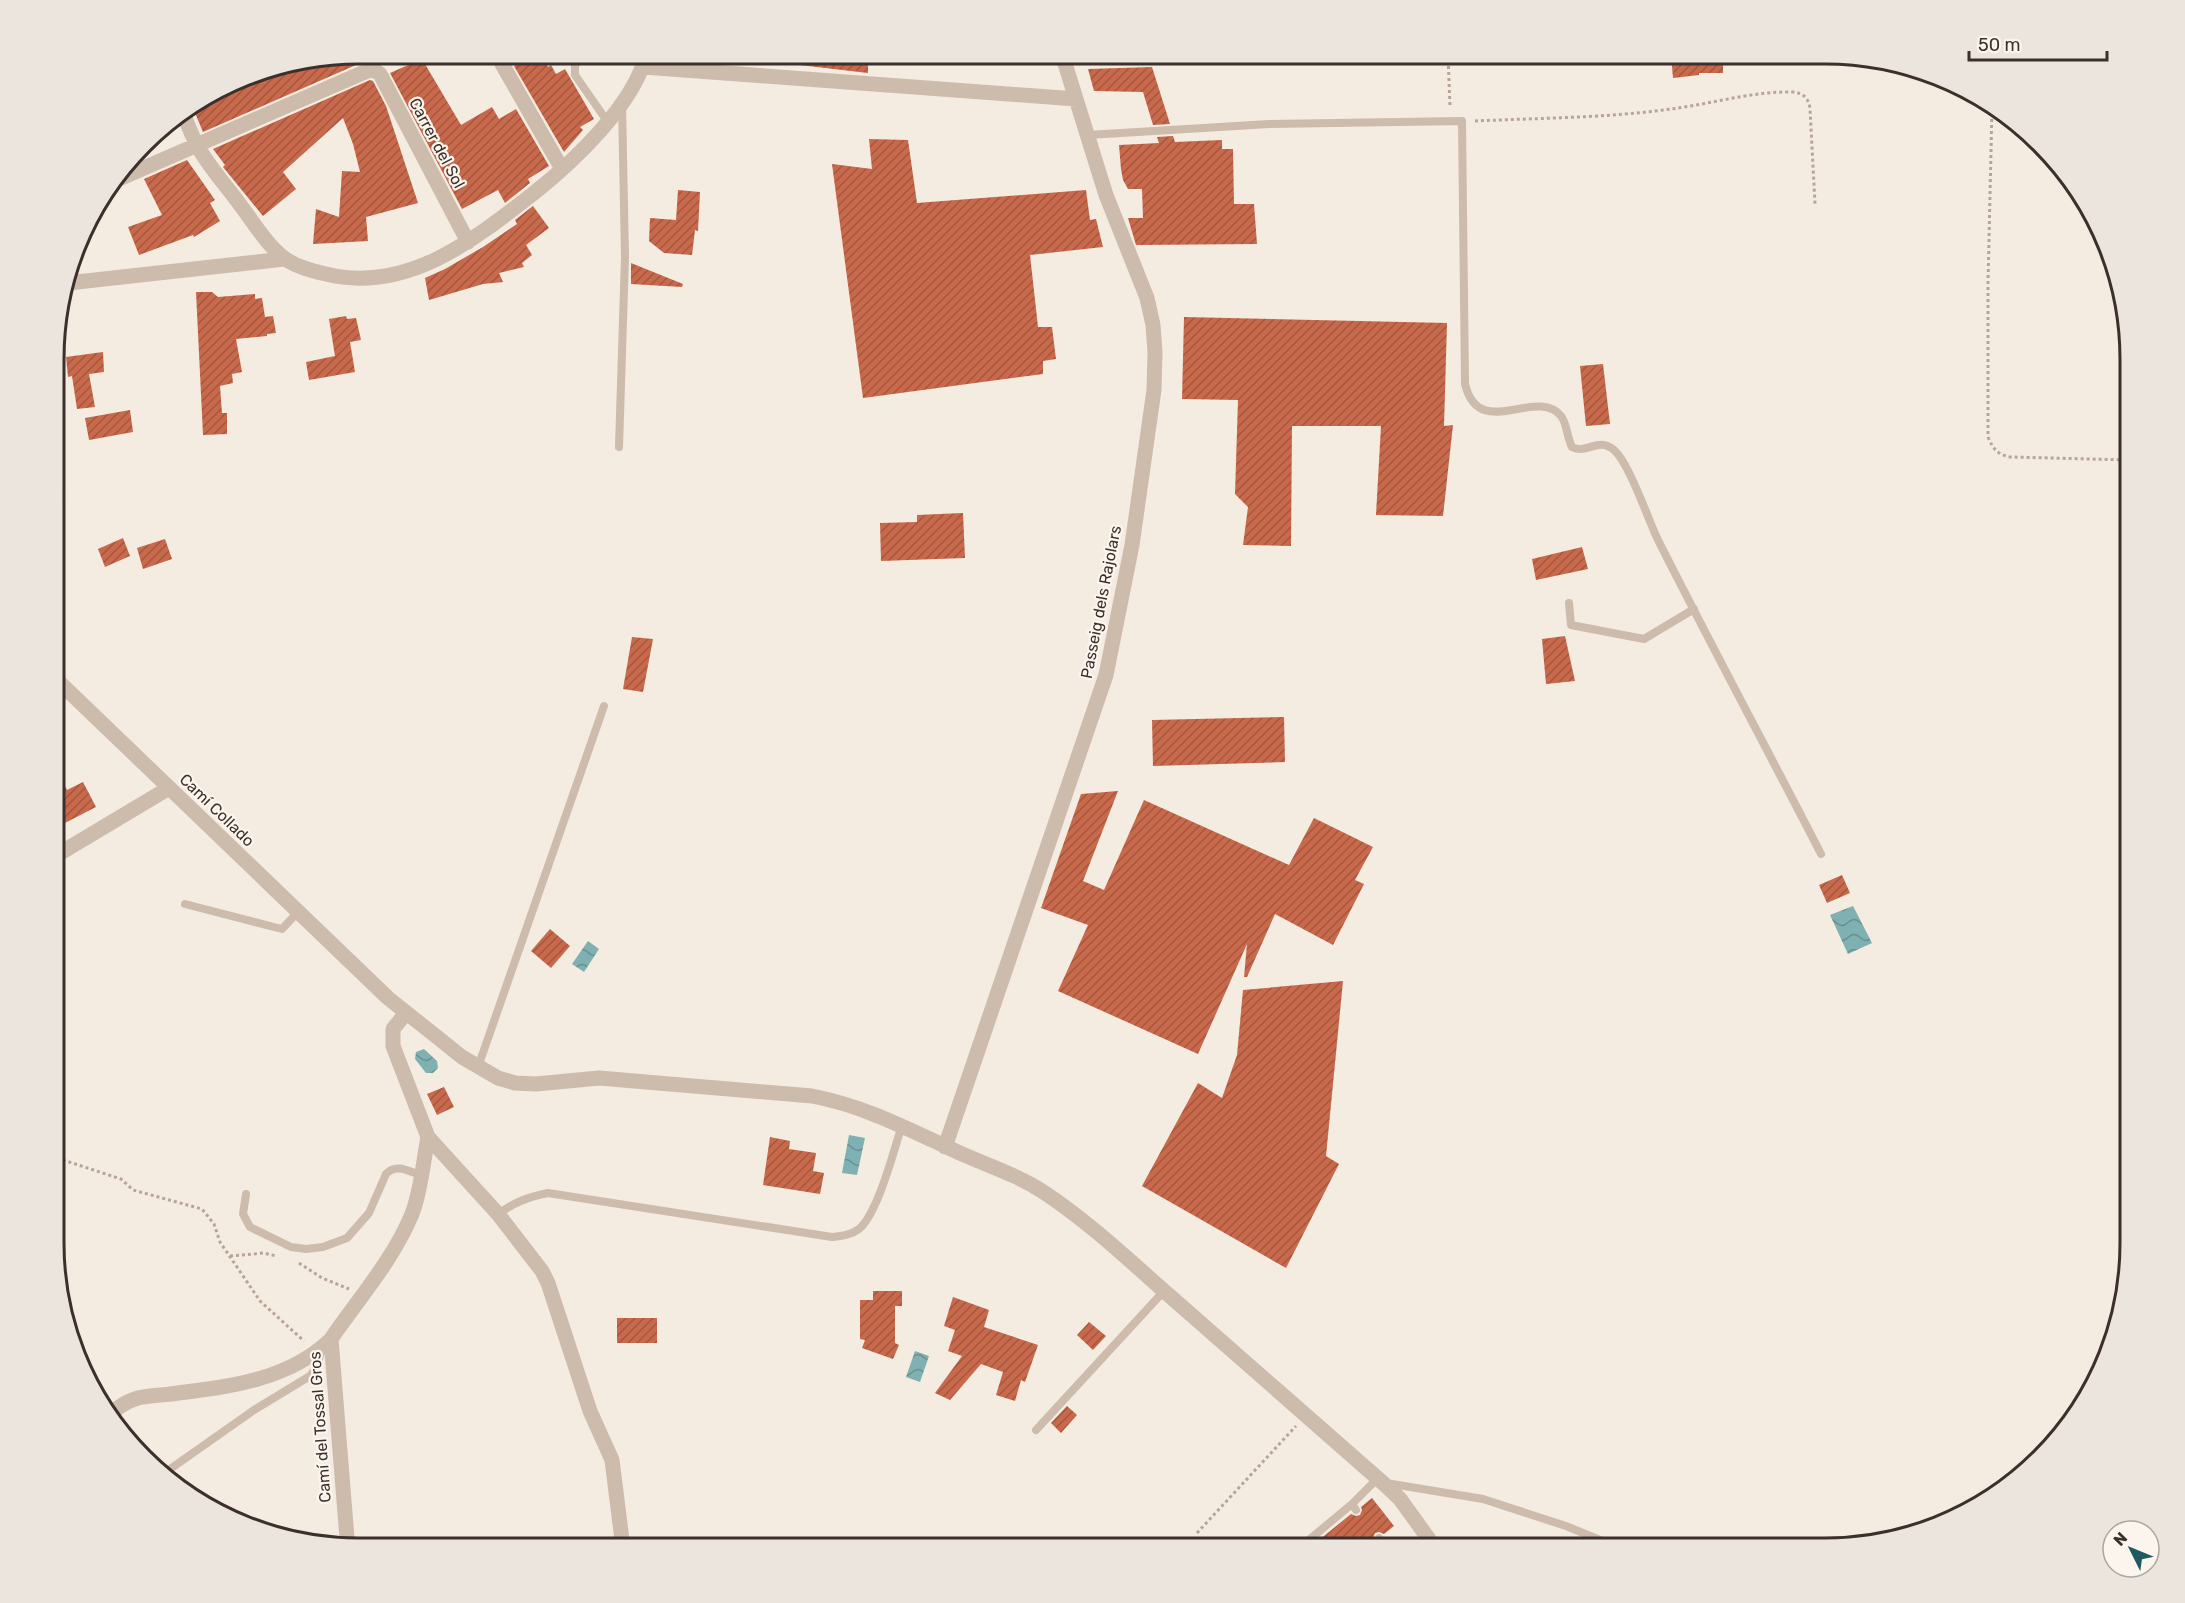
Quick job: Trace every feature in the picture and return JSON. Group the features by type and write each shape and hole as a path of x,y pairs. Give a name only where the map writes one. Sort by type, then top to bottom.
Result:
{"street":[{"path":"502,64 562,169"},
{"path":"186,121 196,145 269,243 284,259 301,267 332,276 349,279 371,278 393,274 430,262 468,242 498,220 562,169 607,121 634,87 644,64"},
{"path":"679,64 1076,99"},
{"name":"Passeig dels Rajolars","path":"945,1147 1106,675 1135,523 1154,390 1153,325 1147,298 1106,195 1065,64"},
{"name":"Carrer del Sol","path":"196,145 366,71 374,70 380,74 468,242"},
{"path":"130,174 196,145"},
{"path":"75,282 284,259"},
{"name":"Camí Collado","path":"64,687 354,965 406,1013 462,1057 498,1078 515,1083 536,1084 599,1078 812,1096 850,1105 902,1125 1043,1192 1063,1206 1164,1291 1381,1480 1401,1499 1425,1538"},
{"path":"64,851 169,789"},
{"path":"406,1013 393,1029 393,1046 428,1137 498,1214 542,1271 590,1411 612,1460 621,1538"},
{"path":"116,1409 124,1402 140,1396 179,1393 263,1379 289,1370 323,1346 384,1265 405,1229 416,1203 428,1137"},
{"name":"Camí del Tossal Gros","path":"323,1346 347,1538"}],"lane":[{"path":"576,64 575,75 607,121"},
{"path":"619,447 625,257 622,104"},
{"path":"1088,135 1269,124 1461,121 1465,384 1468,396 1475,404 1497,413 1542,406 1551,409 1562,417 1572,447 1584,449 1597,444 1615,451 1625,464 1657,538 1821,854"},
{"path":"1569,603 1571,625 1644,639 1694,609"},
{"path":"478,1067 604,706"},
{"path":"185,904 282,929 298,912"},
{"path":"498,1214 528,1197 548,1193 832,1237 846,1235 857,1230 870,1215 902,1125"},
{"path":"246,1194 243,1214 250,1227 291,1247 306,1249 329,1245 347,1238 369,1213 390,1169 396,1167 421,1175"},
{"path":"1036,1430 1164,1291"},
{"path":"170,1469 254,1410 310,1376 317,1367 323,1346"},
{"path":"1313,1538 1354,1507 1381,1480 1483,1499 1595,1538"}],"path":[{"path":"1448,64 1450,121"},
{"path":"1461,121 1613,114 1670,109 1754,95 1794,92 1802,94 1809,101 1815,204"},
{"path":"1992,116 1988,284 1988,437 1992,447 1999,454 2010,457 2120,460"},
{"path":"64,1160 121,1179 134,1190 202,1209 214,1224 220,1242 260,1301 323,1346"},
{"path":"230,1256 264,1253 284,1257"},
{"path":"294,1259 322,1278 362,1294"},
{"path":"1197,1533 1306,1414"}],"water":[{"path":"1853,906 1872,943 1848,954 1830,915"},
{"path":"588,941 599,949 584,972 572,964"},
{"path":"424,1049 437,1061 438,1068 433,1073 426,1073 415,1059 416,1052"},
{"path":"849,1135 865,1138 857,1175 842,1173"},
{"path":"915,1351 929,1356 920,1382 906,1377"}],"building":[{"path":"358,64 203,132 196,114 246,87 284,75 321,67"},
{"path":"411,64 425,64 461,125 492,107 499,119 516,109 549,166 528,179 530,183 505,203 498,190 462,209 390,73"},
{"path":"546,64 548,67 551,65 556,74 565,69 594,119 580,127 583,130 564,152 514,66"},
{"path":"791,64 868,64 868,73"},
{"path":"1672,64 1723,64 1723,73 1699,73 1699,75 1673,78"},
{"path":"1152,67 1170,124 1153,125 1143,92 1094,91 1088,69"},
{"path":"370,80 373,81 386,106 418,203 366,217 368,241 313,244 316,209 339,217 342,171 360,172 343,118 283,172 296,189 263,216 223,167 225,165 213,149"},
{"path":"1173,136 1175,142 1222,140 1222,149 1233,149 1234,204 1254,204 1257,244 1136,245 1128,218 1143,218 1142,189 1128,189 1123,180 1119,145 1159,143 1157,137"},
{"path":"869,139 908,140 917,203 1086,190 1090,220 1096,219 1103,247 1030,255 1038,327 1052,327 1056,359 1043,361 1043,374 863,398 832,164 872,169"},
{"path":"187,160 215,200 210,203 220,221 194,237 193,235 139,255 128,227 162,215 144,179"},
{"path":"678,190 700,192 698,231 695,230 692,255 664,253 649,241 650,218 676,220"},
{"path":"533,206 549,228 526,245 532,255 522,263 524,267 499,273 503,282 483,284 429,300 425,278 483,247 517,224 515,220"},
{"path":"631,263 683,284 682,287 631,284"},
{"path":"196,292 212,292 218,297 255,294 255,299 262,298 265,317 273,316 276,333 236,339 242,372 232,374 233,383 220,386 222,413 227,413 227,434 203,435"},
{"path":"346,316 347,319 356,318 361,340 350,342 355,372 309,380 306,362 335,356 329,319"},
{"path":"1184,317 1447,323 1444,426 1453,425 1443,516 1376,515 1381,426 1292,426 1291,546 1243,545 1248,507 1235,494 1238,400 1182,399"},
{"path":"103,352 104,372 89,374 95,407 77,409 72,376 68,377 66,357"},
{"path":"1603,364 1610,424 1586,426 1580,366"},
{"path":"130,410 133,432 89,440 85,418"},
{"path":"963,513 965,558 881,561 880,523 917,522 917,515"},
{"path":"123,538 130,556 105,567 98,549"},
{"path":"165,539 172,559 143,569 137,548"},
{"path":"1582,547 1588,569 1536,580 1532,559"},
{"path":"1565,636 1575,681 1546,684 1542,639"},
{"path":"632,637 653,639 643,692 623,689"},
{"path":"1284,717 1285,762 1153,766 1152,720"},
{"path":"83,782 96,807 64,823 64,785 67,790"},
{"path":"1118,791 1083,881 1104,890 1144,800 1289,865 1314,818 1373,847 1355,880 1364,884 1333,945 1275,914 1247,977 1244,977 1247,944 1198,1054 1058,991 1088,925 1041,908 1081,794"},
{"path":"1842,875 1850,893 1827,903 1819,885"},
{"path":"550,929 570,946 551,968 531,951"},
{"path":"1343,981 1326,1156 1339,1164 1286,1268 1142,1186 1198,1083 1222,1098 1237,1055 1243,990"},
{"path":"444,1087 454,1107 437,1115 427,1094"},
{"path":"770,1137 790,1141 789,1149 816,1153 813,1171 824,1173 820,1194 763,1185"},
{"path":"873,1291 902,1291 902,1306 895,1306 895,1343 899,1345 893,1359 862,1348 865,1340 860,1339 860,1300 873,1300"},
{"path":"953,1297 989,1310 984,1327 1038,1345 1025,1382 1021,1380 1015,1401 996,1395 1003,1372 981,1364 950,1400 935,1393 962,1356 948,1351 955,1330 944,1326"},
{"path":"617,1318 657,1318 657,1343 617,1343"},
{"path":"1089,1322 1106,1336 1093,1350 1077,1335"},
{"path":"1067,1406 1077,1415 1061,1433 1051,1423"},
{"path":"1372,1498 1394,1526 1384,1534 1375,1533 1373,1538 1322,1538 1351,1514 1360,1515 1361,1507"}]}
